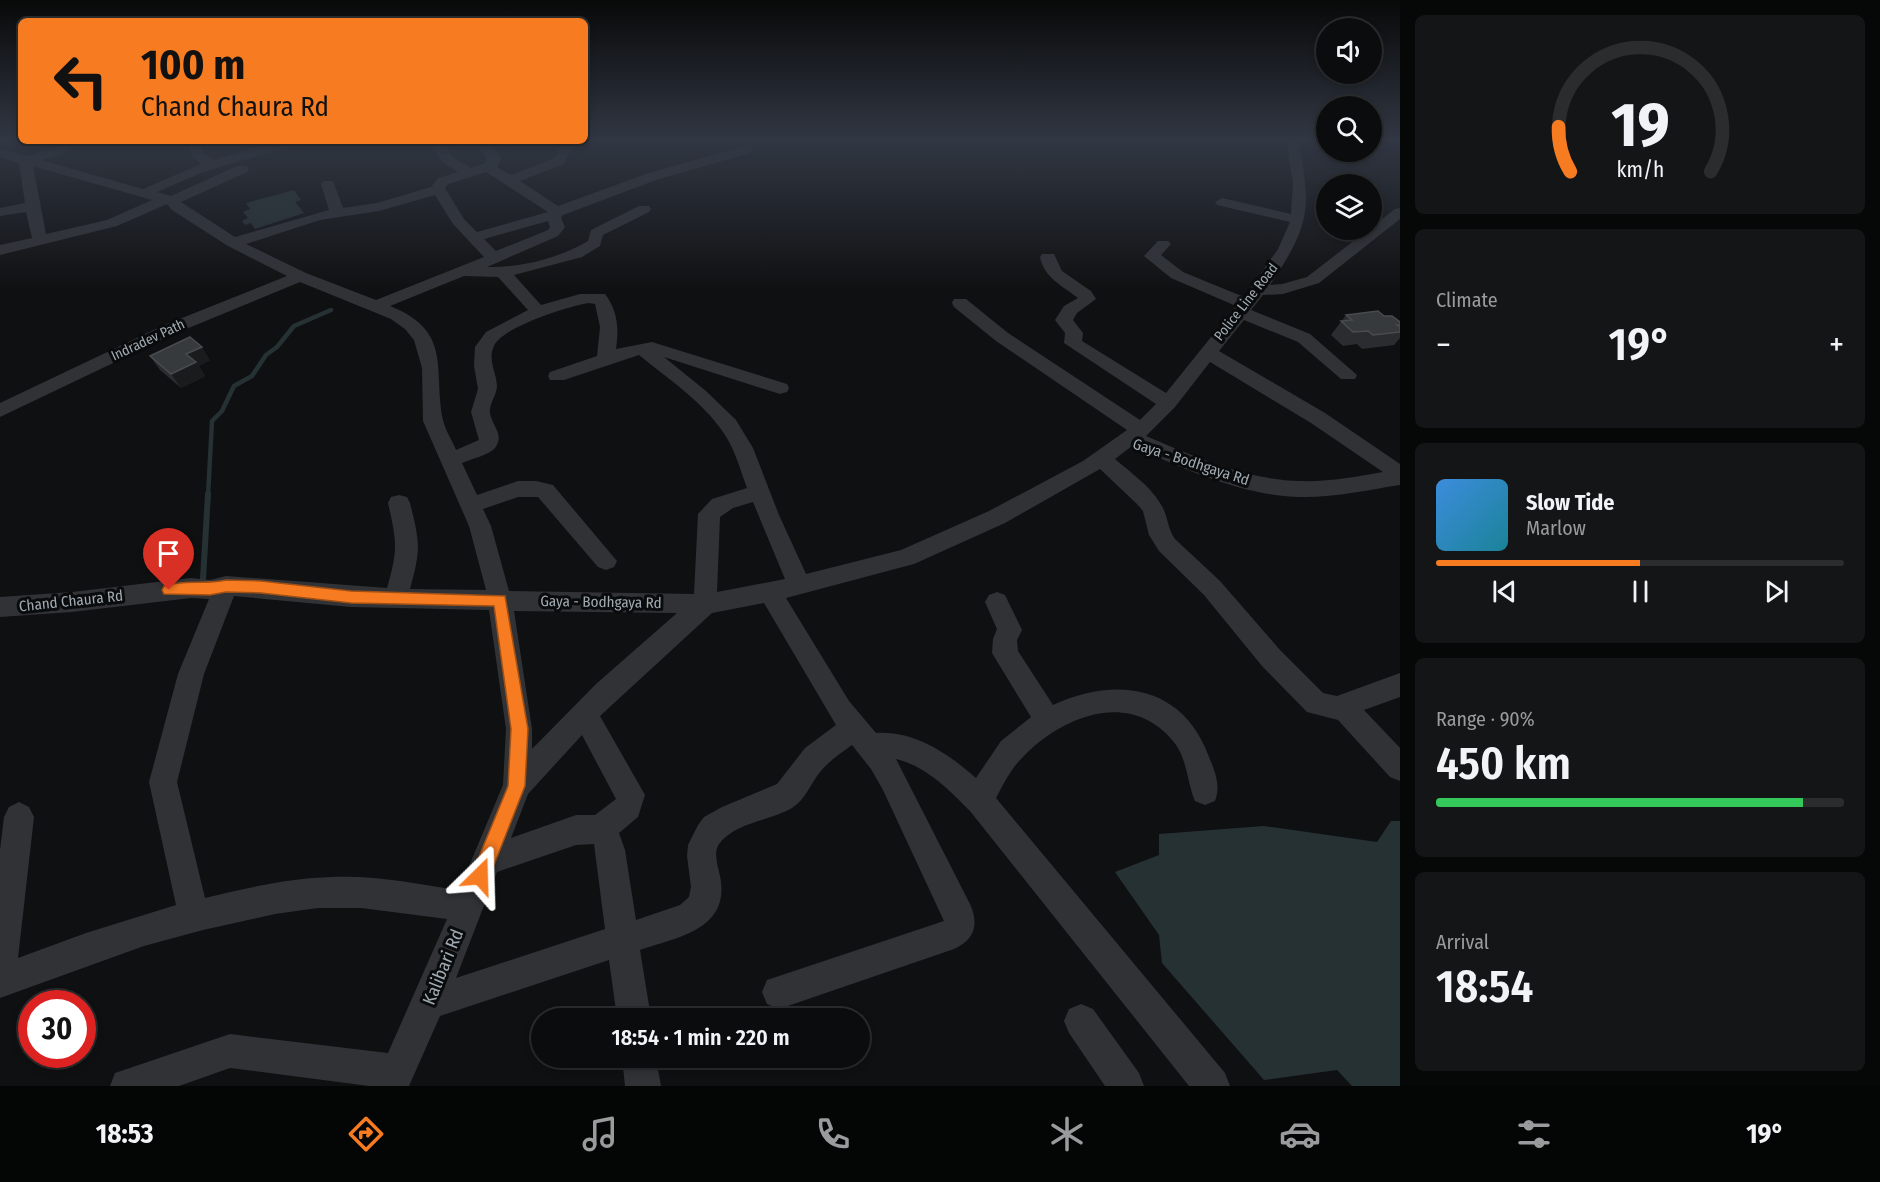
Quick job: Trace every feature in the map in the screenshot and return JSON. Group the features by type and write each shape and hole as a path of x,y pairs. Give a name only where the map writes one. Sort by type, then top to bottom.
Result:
{"street":[{"path":"29,190 40,240"},
{"path":"132,190 168,200 233,243 300,276 377,306 403,319 423,339 431,368 433,421 480,526 500,600"},
{"path":"145,193 152,190"},
{"path":"0,250 120,220 193,190"},
{"path":"330,190 337,213"},
{"path":"443,190 443,195 458,221 538,311"},
{"path":"498,265 553,233 558,226 555,214 521,190"},
{"path":"474,237 555,214 618,190"},
{"name":"Police Line Road","path":"1136,434 1168,404 1258,290 1286,249 1298,220 1300,190"},
{"path":"233,243 318,216 443,195 453,199 460,192"},
{"path":"1222,202 1298,220"},
{"path":"0,212 33,206"},
{"path":"575,206 606,227"},
{"path":"377,306 440,279 465,271 498,265 531,267 580,252 595,243 594,236 606,227 644,209"},
{"path":"1258,290 1283,289 1313,280 1400,212"},
{"path":"1163,244 1152,256 1172,272 1304,338 1348,375"},
{"path":"1048,257 1050,267 1054,272 1088,299 1070,310 1064,320 1074,333 1073,343 1168,404"},
{"name":"Indradev Path","path":"0,411 168,330 300,276"},
{"path":"450,460 487,446 490,441 480,408 487,388 482,352 485,341 538,311 593,298 602,301 609,329 605,359"},
{"path":"960,303 1002,337 1136,434"},
{"path":"643,349 699,395 729,425 743,448 759,493 799,585"},
{"path":"558,376 605,359 643,349 660,349 780,388"},
{"path":"1207,352 1318,418 1400,476"},
{"name":"Gaya - Bodhgaya Rd","path":"500,600 705,604 770,592 906,558 997,517 1101,458 1136,434 1210,471 1286,489 1324,488 1400,476"},
{"path":"1101,458 1146,499 1153,509 1160,535 1167,545 1212,588 1306,696 1316,704 1326,707 1342,706 1400,685"},
{"path":"472,505 524,487 535,486 545,491 606,561"},
{"path":"517,786 584,714 647,654 705,604 709,514 723,503 759,493"},
{"path":"396,599 408,554 408,542 399,503"},
{"path":"194,916 163,782 191,674 226,586"},
{"name":"Chand Chaura Rd","path":"0,607 72,602 191,588 210,590 226,586 396,599 500,600"},
{"path":"770,592 840,710 893,780 959,915 960,926 954,933 779,992"},
{"name":"Kalibari Rd","path":"394,1079 429,1003 517,786 519,729 500,600"},
{"path":"997,602 1010,630 1005,639 1005,652 1047,720"},
{"path":"980,801 996,769 1009,752 1047,720 1070,709 1100,700 1147,705 1173,720 1183,732 1198,764 1205,791"},
{"path":"1342,706 1400,768"},
{"path":"486,861 576,830 599,829 632,804 631,795 584,714"},
{"path":"429,1003 689,918 700,910 708,895 702,847 712,830 781,798 794,789 809,765 823,750 862,737 894,746 934,762 980,801 1212,1086"},
{"path":"0,972 19,817"},
{"path":"599,829 606,837 610,850 633,1008"},
{"path":"0,982 74,952 194,916 295,896 345,892 386,894 468,907"},
{"path":"1081,1021 1126,1086"},
{"path":"128,1086 230,1051 394,1079"},
{"path":"640,1068 643,1086"}],"shaded area":[{"path":"294,190 301,200 295,202 304,213 255,229 251,223 245,225 242,221 248,218 243,212 250,209 246,203"},
{"path":"1391,821 1400,821 1400,1086 1352,1086 1337,1070 1264,1080 1162,963 1159,935 1115,872 1159,855 1159,834 1264,826 1377,842"}],"building":[{"path":"1378,311 1400,322 1400,325 1397,325 1400,327 1400,332 1373,335 1368,331 1353,332 1341,321 1352,320 1346,315"},
{"path":"190,337 202,347 186,354 196,362 171,374 150,356"}],"waterway":[{"path":"208,496 212,421 222,411 234,386 252,376 266,355 277,347 294,326 331,310"},
{"path":"203,579 208,494"}],"route":[{"path":"169,590 191,588 210,590 226,586 261,587 351,597 500,600 513,674 519,729 517,786 480,876"}]}
